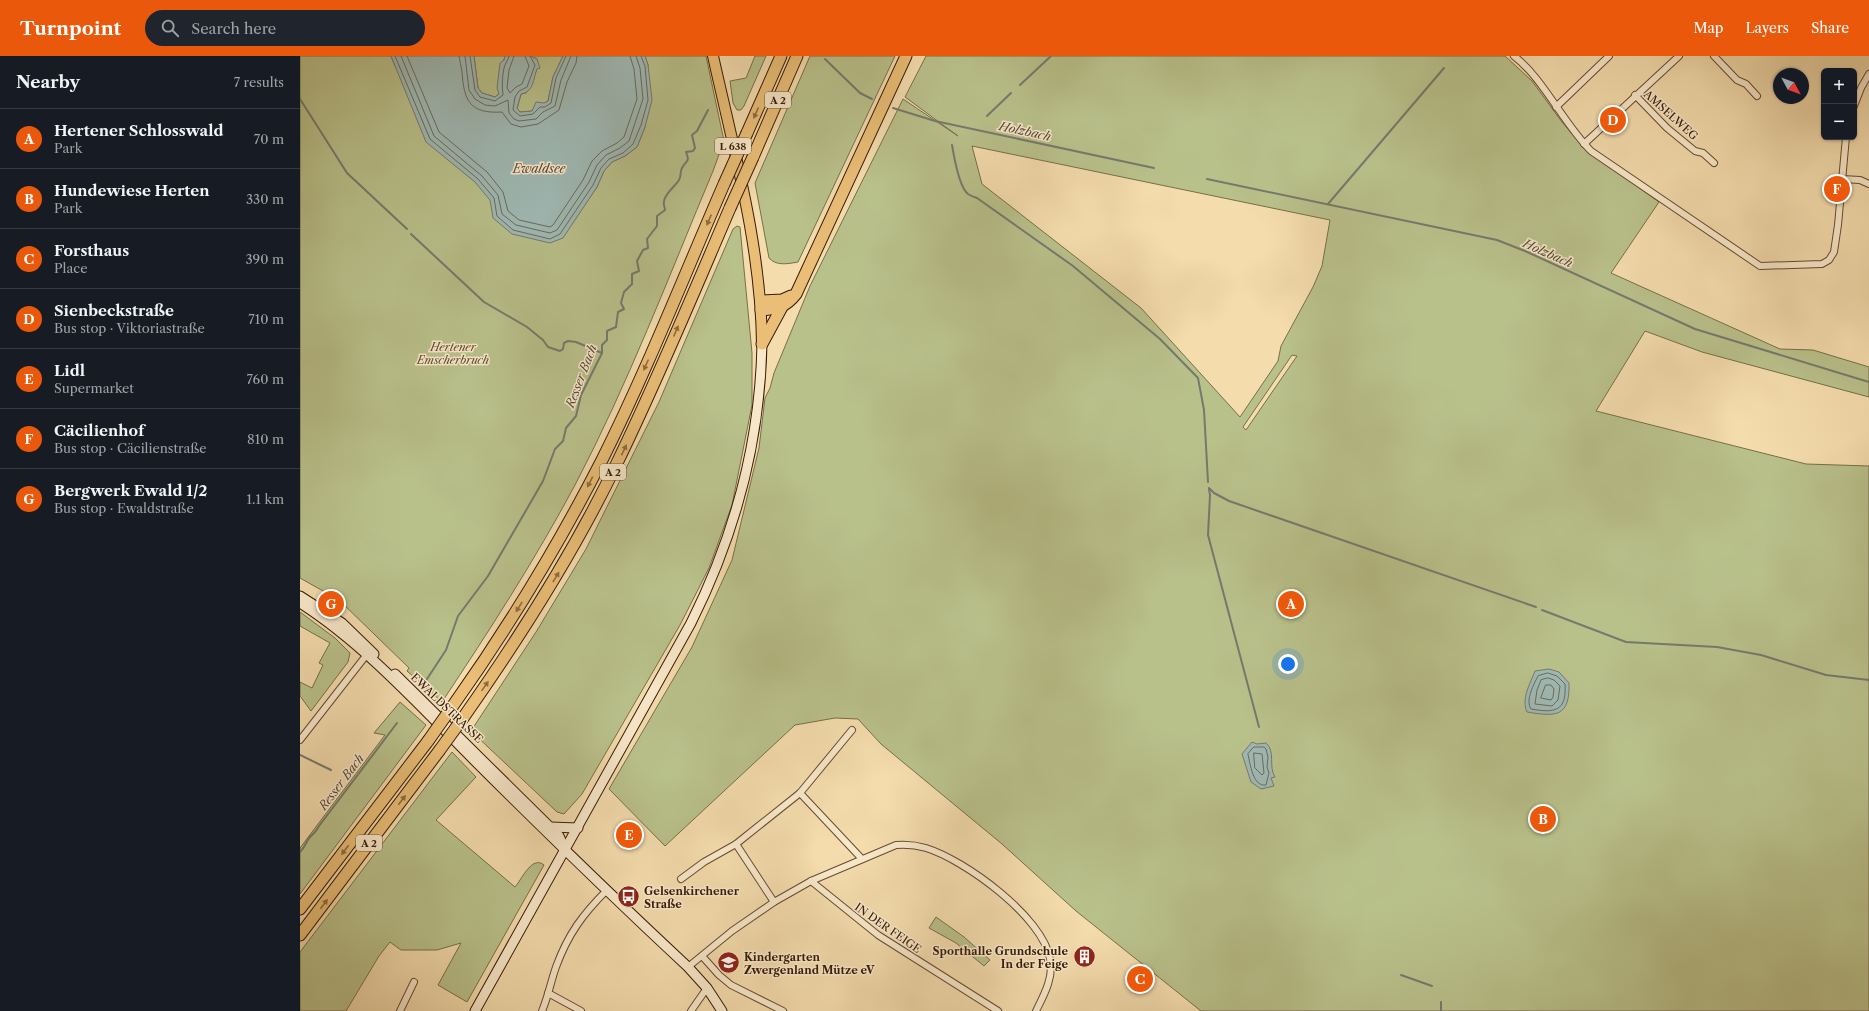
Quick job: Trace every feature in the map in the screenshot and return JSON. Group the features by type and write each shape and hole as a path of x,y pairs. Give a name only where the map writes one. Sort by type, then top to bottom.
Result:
{"highway":[{"name":"A 2","path":"300,909 452,707 518,610 576,510 628,406 781,56"},
{"name":"A 2","path":"300,935 463,718 530,618 589,518 641,413 797,56"},
{"path":"762,344 782,308 791,300 798,289 906,56"},
{"path":"761,306 788,298 798,289"},
{"path":"761,306 782,308"}],"main road":[{"name":"L 638","path":"565,850 691,623 709,587 729,536 750,457 759,397 762,344 761,306 756,256 750,223 713,56"},
{"name":"EWALDSTRASSE","path":"300,596 342,622 368,652 565,850 688,966 707,988 722,1011"},
{"name":"EWALDSTRASSE","path":"300,603 368,652 464,741 559,836 565,850"},
{"path":"550,827 578,828"},
{"path":"475,1011 565,850"}],"street":[{"path":"1556,107 1609,56"},
{"path":"1584,144 1635,95 1679,56"},
{"path":"1714,56 1737,80 1746,84 1757,96"},
{"path":"1516,57 1540,84 1584,144 1591,151 1760,266 1822,264 1829,260 1834,252 1846,140"},
{"path":"1855,104 1861,88 1869,74"},
{"name":"AMSELWEG","path":"1635,95 1667,128 1695,151 1703,153 1714,163"},
{"path":"1842,179 1860,180 1869,184"},
{"path":"300,740 368,652"},
{"path":"681,879 704,862 736,844 800,793 852,730"},
{"path":"800,793 862,859"},
{"path":"736,844 774,902"},
{"path":"688,966 774,902 812,881 862,859 896,845 908,844 927,848 976,875 1019,908 1039,932 1048,949 1051,959 1050,977 1036,1011"},
{"name":"IN DER FEIGE","path":"812,881 878,935 998,1011"},
{"path":"542,1011 556,965 574,928 588,909 607,890"},
{"path":"702,956 719,975 731,985 783,1011"},
{"path":"400,1011 414,982"},
{"path":"691,1011 707,988"},
{"path":"548,992 581,1011"}],"green space":[{"name":"Hertener Emscherbruch","path":"300,56 391,56 395,66 566,232 597,187 604,171 612,162 625,156 637,147 645,127 648,65 645,56 706,56 724,141 713,171 613,408 575,485 544,541 511,595 442,702 407,671 409,668 339,600 300,578"},
{"path":"474,56 505,56 498,80 499,94 495,97 482,93 478,88"},
{"path":"530,56 563,56 553,77 548,101 532,111 520,112 517,109 521,94 526,93 537,69 537,59"},
{"path":"755,56 766,56 744,106 741,110 737,110 733,103 730,81 746,78"},
{"path":"810,56 895,56 798,262 786,264 778,263 769,258 755,183"},
{"path":"926,56 1505,56 1532,81 1562,122 1585,149 1659,202 1611,273 1780,349 1813,350 1869,367 1869,397 1702,352 1645,331 1596,411 1806,464 1869,466 1869,1011 1201,1011 1076,911 1002,844 881,744 858,719 835,718 795,725 665,846 609,789 692,647 732,560 759,448 765,398 770,388 774,373 810,286 903,99 958,136 905,97","holes":["972,146 1330,220 1322,266 1313,287 1281,346 1278,361 1240,417 1141,308 982,184","1292,355 1297,356 1246,430 1243,427"]},
{"path":"737,226 740,227 752,353 752,405 732,505 709,568 680,625 582,794 564,814 557,812 471,731 536,632 586,549 659,402 733,229"},
{"path":"300,612 335,638 350,653 348,662 311,711 300,696 300,682 312,688 323,665 319,663 330,643 300,626"},
{"path":"400,702 426,725 300,894 300,848 385,735 374,733"},
{"path":"452,752 476,777 436,820 515,887 531,865 540,863 544,865 467,1002 438,985 461,943 437,950 401,950 390,942 379,956 346,1011 300,1011 300,952"},
{"path":"936,917 964,937 990,960 984,966 956,943 929,928"}],"water":[{"name":"Ewaldsee","path":"391,56 474,56 478,88 482,93 495,97 499,94 497,88 500,63 504,60 505,56 530,56 537,59 540,68 537,69 531,88 525,93 521,94 517,108 520,112 532,111 536,102 544,103 548,101 553,77 563,56 645,56 648,65 652,100 645,127 637,147 625,156 612,162 604,171 597,187 563,238 550,243 512,234 493,218 490,200 475,182 426,142"},
{"path":"1549,669 1559,672 1569,683 1567,703 1559,712 1553,714 1537,714 1527,712 1525,702 1535,671"},
{"path":"1252,742 1257,744 1266,743 1271,751 1272,768 1275,777 1271,778 1274,786 1261,789 1251,782 1242,754"}],"waterway":[{"path":"1020,85 1051,56"},
{"name":"Holzbach","path":"825,59 860,93 872,99"},
{"path":"1328,204 1444,68"},
{"path":"987,116 1011,93"},
{"path":"300,99 347,173 407,229"},
{"name":"Holzbach","path":"893,108 935,121 1154,168"},
{"name":"Resser Bach","path":"425,682 446,650 458,616 488,576 543,481 555,449 563,441 566,428 576,416 581,395 602,353 602,345 607,340 607,331 616,327 618,312 624,309 621,303 624,292 632,284 632,274 639,271 637,261 643,250 648,248 647,239 657,226 657,216 665,210 665,198 679,180 682,168 688,158 686,152 693,151 695,148 692,135 697,131 708,110"},
{"path":"952,145 960,179 968,194 977,198 1073,266 1160,339 1198,378 1204,410 1208,482"},
{"name":"Holzbach","path":"1207,179 1497,240 1525,251 1695,329 1869,382"},
{"path":"411,234 484,302 527,327 543,340 548,347 560,351 563,349 564,343 568,341 576,342 602,353"},
{"path":"1209,488 1214,493 1229,501 1536,607"},
{"path":"1209,489 1208,535 1259,727"},
{"path":"1542,610 1626,642 1717,647 1761,655 1826,675 1869,680"},
{"name":"Resser Bach","path":"300,852 397,723"},
{"path":"300,755 331,770"},
{"path":"1401,975 1432,986"},
{"path":"1441,1002 1441,1011"}],"place":[{"name":"Sienbeckstraße","path":"1613,120"},
{"name":"Cäcilienhof","path":"1837,189"},
{"name":"Bergwerk Ewald 1/2","path":"331,604"},
{"name":"Hertener Schlosswald","path":"1291,604"},
{"name":"Hundewiese Herten","path":"1543,819"},
{"name":"Lidl","path":"629,835"},
{"name":"Gelsenkirchener Straße","path":"628,897"},
{"name":"Sporthalle Grundschule In der Feige","path":"1084,957"},
{"name":"Kindergarten Zwergenland Mütze eV","path":"728,963"},
{"name":"Forsthaus","path":"1140,979"}]}
